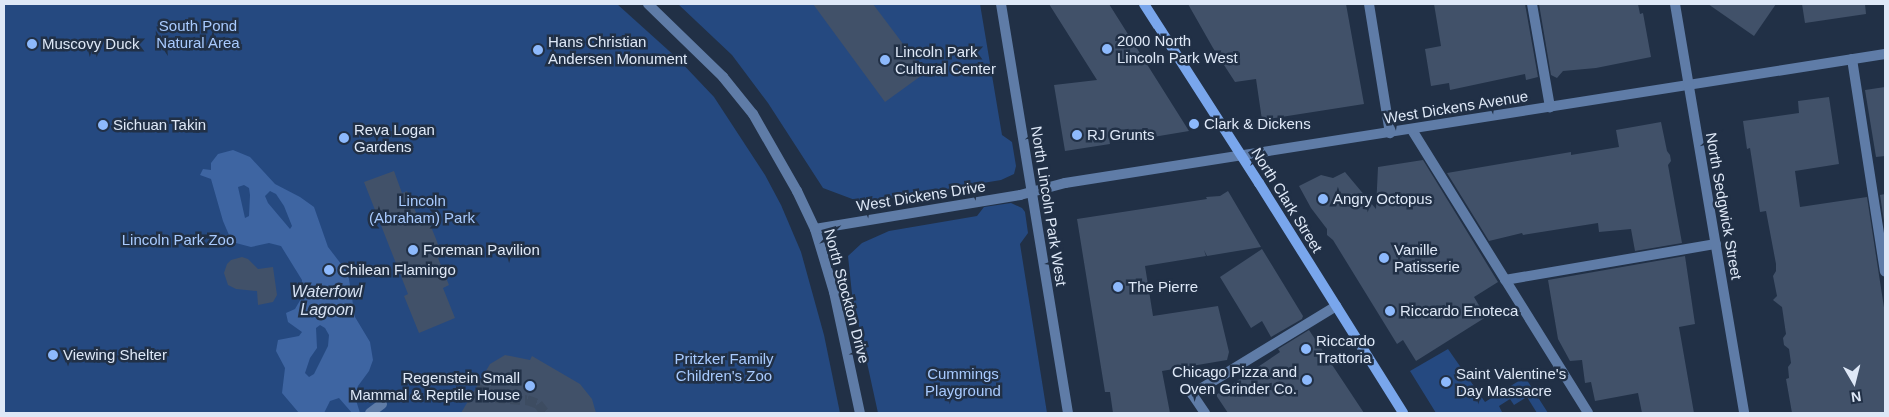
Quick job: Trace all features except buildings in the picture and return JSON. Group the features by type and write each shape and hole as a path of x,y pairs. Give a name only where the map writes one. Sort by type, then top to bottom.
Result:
{"main road":[{"name":"North Clark Street","path":"1144,4 1403,413"}],"street":[{"name":"North Stockton Drive","path":"648,4 723,76 753,114 797,191 815,229 837,304 860,413"},
{"name":"North Lincoln Park West","path":"1001,4 1068,413"},
{"path":"1368,4 1390,133"},
{"path":"1532,4 1550,107"},
{"name":"North Sedgwick Street","path":"1675,4 1744,413"},
{"name":"West Dickens Avenue","path":"1031,192 1065,183 1412,130 1885,54"},
{"path":"1852,59 1885,271"},
{"path":"1412,130 1588,413"},
{"name":"West Dickens Drive","path":"815,229 1031,192"},
{"path":"1505,280 1716,244"},
{"path":"1205,413 1192,394 1336,306"},
{"path":"370,413 382,404"}],"green space":[{"name":"Lincoln (Abraham) Park","path":"4,4 617,4 678,59 714,97 765,175 781,205 801,252 824,335 840,413 4,413"},
{"path":"678,4 980,4 1002,135 1012,142 1016,166 1014,174 1001,180 874,201 855,200 823,188 768,103 732,55"},
{"name":"Cummings Playground","path":"1011,203 1022,208 1025,212 1028,233 1020,244 1047,413 878,413 852,294 848,256 862,243 889,231 977,216 984,207"},
{"path":"1448,349 1485,402 1525,377 1548,413 1537,413 1527,397 1514,405 1510,399 1499,406 1502,412 1500,413 1436,413 1410,371"}],"water":[{"name":"Waterfowl Lagoon","path":"233,150 250,157 275,184 300,197 314,207 328,247 348,273 355,317 370,342 373,360 369,371 358,386 355,397 360,413 352,413 339,398 330,401 324,413 299,413 282,393 285,368 276,351 278,340 299,336 302,332 288,322 286,313 295,309 302,297 302,280 281,246 269,243 251,247 232,242 223,221 211,179 200,175 203,169 211,170 211,163 218,154","holes":["244,185 249,188 250,195 249,216 245,218 238,187","270,191 276,194 284,206 292,226 290,229 268,203 265,196","320,325 325,328 329,335 328,346 314,374 309,377 305,373 310,358 317,348 316,328"]}],"tunnel":[{"path":"504,400 506,377"},
{"path":"476,388 495,398 527,400 538,404 545,413"}],"place":[{"name":"Muscovy Duck","path":"32,44"},
{"name":"2000 North Lincoln Park West","path":"1107,49"},
{"name":"Hans Christian Andersen Monument","path":"538,50"},
{"name":"Lincoln Park Cultural Center","path":"885,60"},
{"name":"Clark & Dickens","path":"1194,124"},
{"name":"Sichuan Takin","path":"103,125"},
{"name":"RJ Grunts","path":"1077,135"},
{"name":"Reva Logan Gardens","path":"344,138"},
{"name":"Angry Octopus","path":"1323,199"},
{"name":"Foreman Pavilion","path":"413,250"},
{"name":"Vanille Patisserie","path":"1384,258"},
{"name":"Chilean Flamingo","path":"329,270"},
{"name":"The Pierre","path":"1118,287"},
{"name":"Riccardo Enoteca","path":"1390,311"},
{"name":"Riccardo Trattoria","path":"1306,349"},
{"name":"Viewing Shelter","path":"53,355"},
{"name":"Chicago Pizza and Oven Grinder Co.","path":"1307,380"},
{"name":"Saint Valentine's Day Massacre","path":"1446,382"},
{"name":"Regenstein Small Mammal & Reptile House","path":"530,386"}],"park label":[{"name":"South Pond Natural Area","path":"198,34"},
{"name":"Lincoln Park Zoo","path":"178,240"},
{"name":"Pritzker Family Children's Zoo","path":"724,366"}]}
